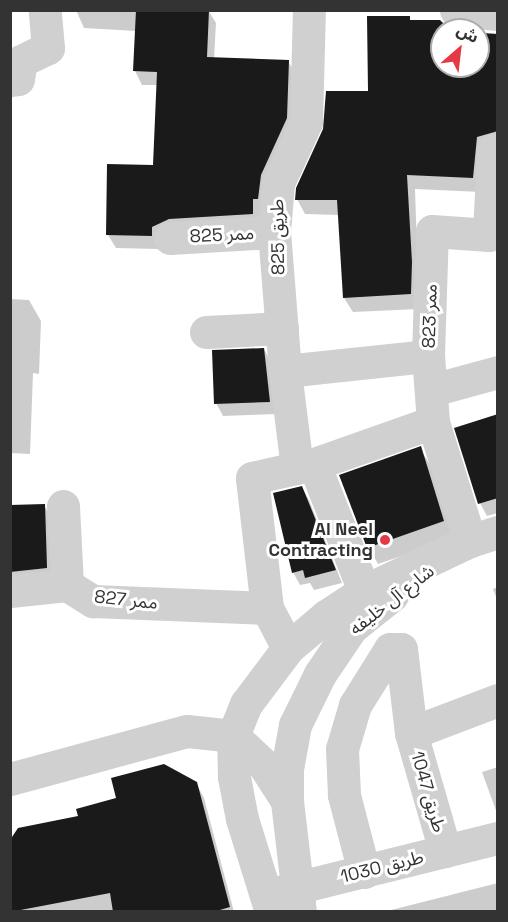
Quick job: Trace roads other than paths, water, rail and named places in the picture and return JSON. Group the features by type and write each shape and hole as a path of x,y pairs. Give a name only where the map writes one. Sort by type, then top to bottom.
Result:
{"street":[{"path":"10,80 18,80 21,61 48,48 45,10"},
{"path":"456,10 498,14"},
{"name":"طريق 825","path":"314,11 306,122 278,183 274,232 285,371 305,466 364,591"},
{"name":"ممر 823","path":"484,536 433,422 428,356 432,231 489,235 493,150 498,150"},
{"name":"ممر 825","path":"170,238 274,232"},
{"path":"206,332 282,328"},
{"path":"285,371 428,356"},
{"path":"432,390 498,372"},
{"path":"288,648 267,609 252,478 305,466 433,422"},
{"path":"10,591 67,585 63,506"},
{"name":"شارع آل خليفه","path":"283,902 242,819 234,777 233,736 246,704 288,648 326,616 364,591 484,536"},
{"name":"شارع آل خليفه","path":"283,902 287,769 295,725 320,674 351,628 393,595 484,536"},
{"name":"ممر 827","path":"67,585 93,601 267,609"},
{"name":"طريق 1047","path":"364,872 344,795 342,748 355,705 390,649 401,649 411,733 445,851"},
{"name":"طريق 1047","path":"411,733 498,699"},
{"path":"10,779 188,731 233,736 264,765 286,801"},
{"name":"طريق 1030","path":"283,902 364,872 498,838"}],"place":[{"name":"Al Neel Contracting","path":"385,540"}]}
